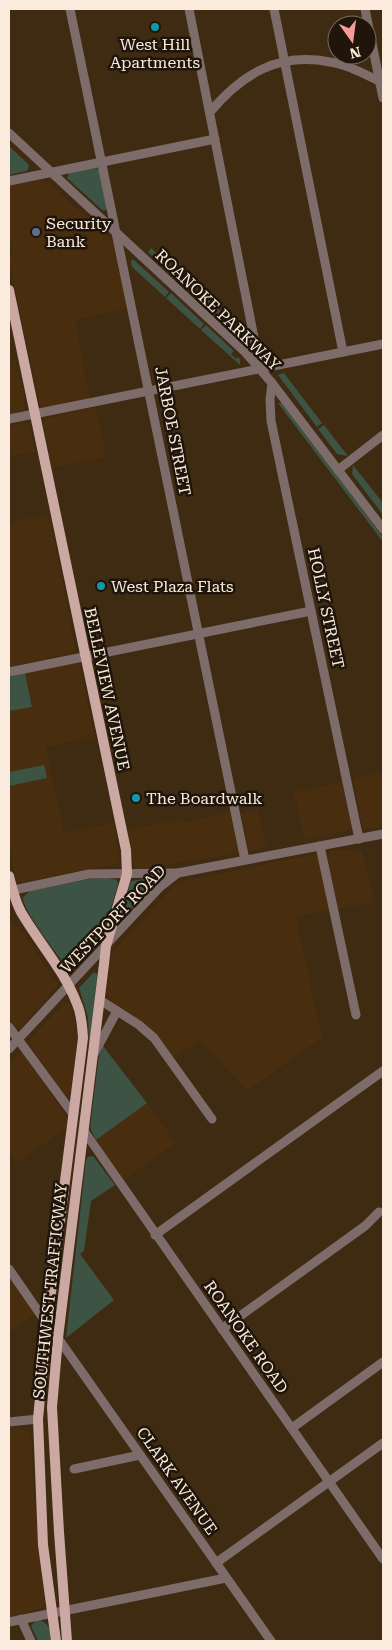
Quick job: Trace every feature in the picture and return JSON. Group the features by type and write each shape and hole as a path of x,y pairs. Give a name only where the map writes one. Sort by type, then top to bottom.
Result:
{"main road":[{"name":"BELLEVIEW AVENUE","path":"9,290 84,657 126,850 127,874 106,946"},
{"name":"SOUTHWEST TRAFFICWAY","path":"9,876 10,890 21,912 69,985 81,1016 83,1038 38,1419 43,1545 56,1641"},
{"name":"SOUTHWEST TRAFFICWAY","path":"67,1641 52,1407 58,1338 106,946"},
{"path":"52,1407 38,1419 44,1424 49,1439 54,1446"}],"street":[{"name":"JARBOE STREET","path":"70,9 245,860"},
{"path":"189,9 260,368"},
{"path":"274,9 343,352"},
{"path":"365,9 382,82 383,98"},
{"path":"210,112 227,93 244,79 263,68 285,62 307,59 330,62 382,82"},
{"name":"ROANOKE PARKWAY","path":"9,133 238,345 260,368 383,529"},
{"path":"9,181 215,139"},
{"path":"9,419 383,344"},
{"name":"HOLLY STREET","path":"272,383 270,399 271,421 358,839"},
{"path":"338,470 383,435"},
{"path":"9,672 311,611"},
{"name":"WESTPORT ROAD","path":"9,1049 160,887 178,873 383,834"},
{"path":"320,846 356,1015"},
{"path":"10,890 90,874 178,873"},
{"path":"100,1000 139,1025 154,1038 212,1119"},
{"path":"93,1057 117,1011"},
{"path":"9,1027 73,1114"},
{"path":"155,1235 383,1071"},
{"name":"ROANOKE ROAD","path":"84,1132 329,1482 380,1549 383,1559"},
{"path":"222,1329 365,1226 379,1212"},
{"path":"9,1269 48,1324"},
{"name":"CLARK AVENUE","path":"58,1338 271,1641"},
{"path":"292,1428 383,1362"},
{"path":"9,1422 38,1419"},
{"path":"216,1563 383,1443"},
{"path":"74,1469 140,1455"},
{"path":"9,1622 226,1578"},
{"path":"21,1619 31,1641"}],"shaded area":[{"path":"39,180 48,182 109,238 115,247 129,308 75,320 90,399 44,409 40,406 9,261 12,251 9,237 9,185"},
{"path":"16,360 26,408 9,414 9,362"},
{"path":"96,407 106,457 52,468 44,419"},
{"path":"29,423 35,452 11,456 9,426"},
{"path":"49,514 76,652 9,667 9,523"},
{"path":"79,663 95,737 46,747 64,833 113,823 120,860 116,864 16,883 9,846 9,711 32,706 25,673"},
{"path":"383,772 383,827 365,829 363,828 353,779"},
{"path":"344,781 352,829 305,840 294,792"},
{"path":"258,810 266,848 252,851 248,847 241,813"},
{"path":"232,812 239,852 236,854 137,869 133,864 127,830 181,819 183,823"},
{"path":"339,850 362,851 374,902 338,909 327,857 330,852"},
{"path":"318,855 331,910 296,917 322,1038 247,1091 200,1040 173,1059 125,1011 109,999 107,992 111,959 115,950 176,884"},
{"path":"9,917 16,928 19,927 58,985 20,1028 17,1028 9,1016"},
{"path":"69,1003 77,1038 71,1092 67,1095 64,1094 28,1041 64,1004"},
{"path":"20,1052 25,1056 68,1120 67,1128 16,1163 9,1153 9,1062"},
{"path":"147,1103 176,1143 124,1180 96,1140"},
{"path":"9,1274 36,1314 9,1333"},
{"path":"16,1427 29,1433 32,1441 34,1494 45,1605 40,1609 9,1616 9,1428"}],"green space":[{"path":"9,146 28,164 27,171 9,175"},
{"path":"94,168 99,169 107,209 104,211 67,178 69,173"},
{"path":"151,248 188,282 184,286 148,252"},
{"path":"131,260 134,260 169,292 165,297 132,267"},
{"path":"171,293 204,324 200,329 166,298"},
{"path":"207,299 248,336 250,343 200,300"},
{"path":"206,325 234,351 231,354 236,359 238,357 240,359 240,365 201,330"},
{"path":"284,373 322,423 317,427 278,375"},
{"path":"278,403 282,403 383,537 383,542"},
{"path":"324,425 348,456 337,454 318,429"},
{"path":"353,465 383,503 383,515 352,474"},
{"path":"25,673 32,707 9,711 9,677"},
{"path":"44,765 47,778 9,786 9,772"},
{"path":"159,877 159,880 122,918 120,915 131,881"},
{"path":"108,878 117,880 118,885 101,941 71,971 34,921 24,903 23,897 33,890 90,879"},
{"path":"94,972 97,974 97,978 89,1046 88,1017 79,988"},
{"path":"103,1046 147,1103 96,1140 90,1128 99,1055"},
{"path":"93,1156 115,1185 91,1201 84,1251 80,1254 114,1300 66,1338 86,1160 88,1157"},
{"path":"39,1620 47,1625 51,1641 38,1641 31,1626 35,1621"}],"place":[{"name":"West Hill Apartments","path":"155,27"},
{"name":"Security Bank","path":"36,232"},
{"name":"West Plaza Flats","path":"101,586"},
{"name":"The Boardwalk","path":"136,798"}]}
